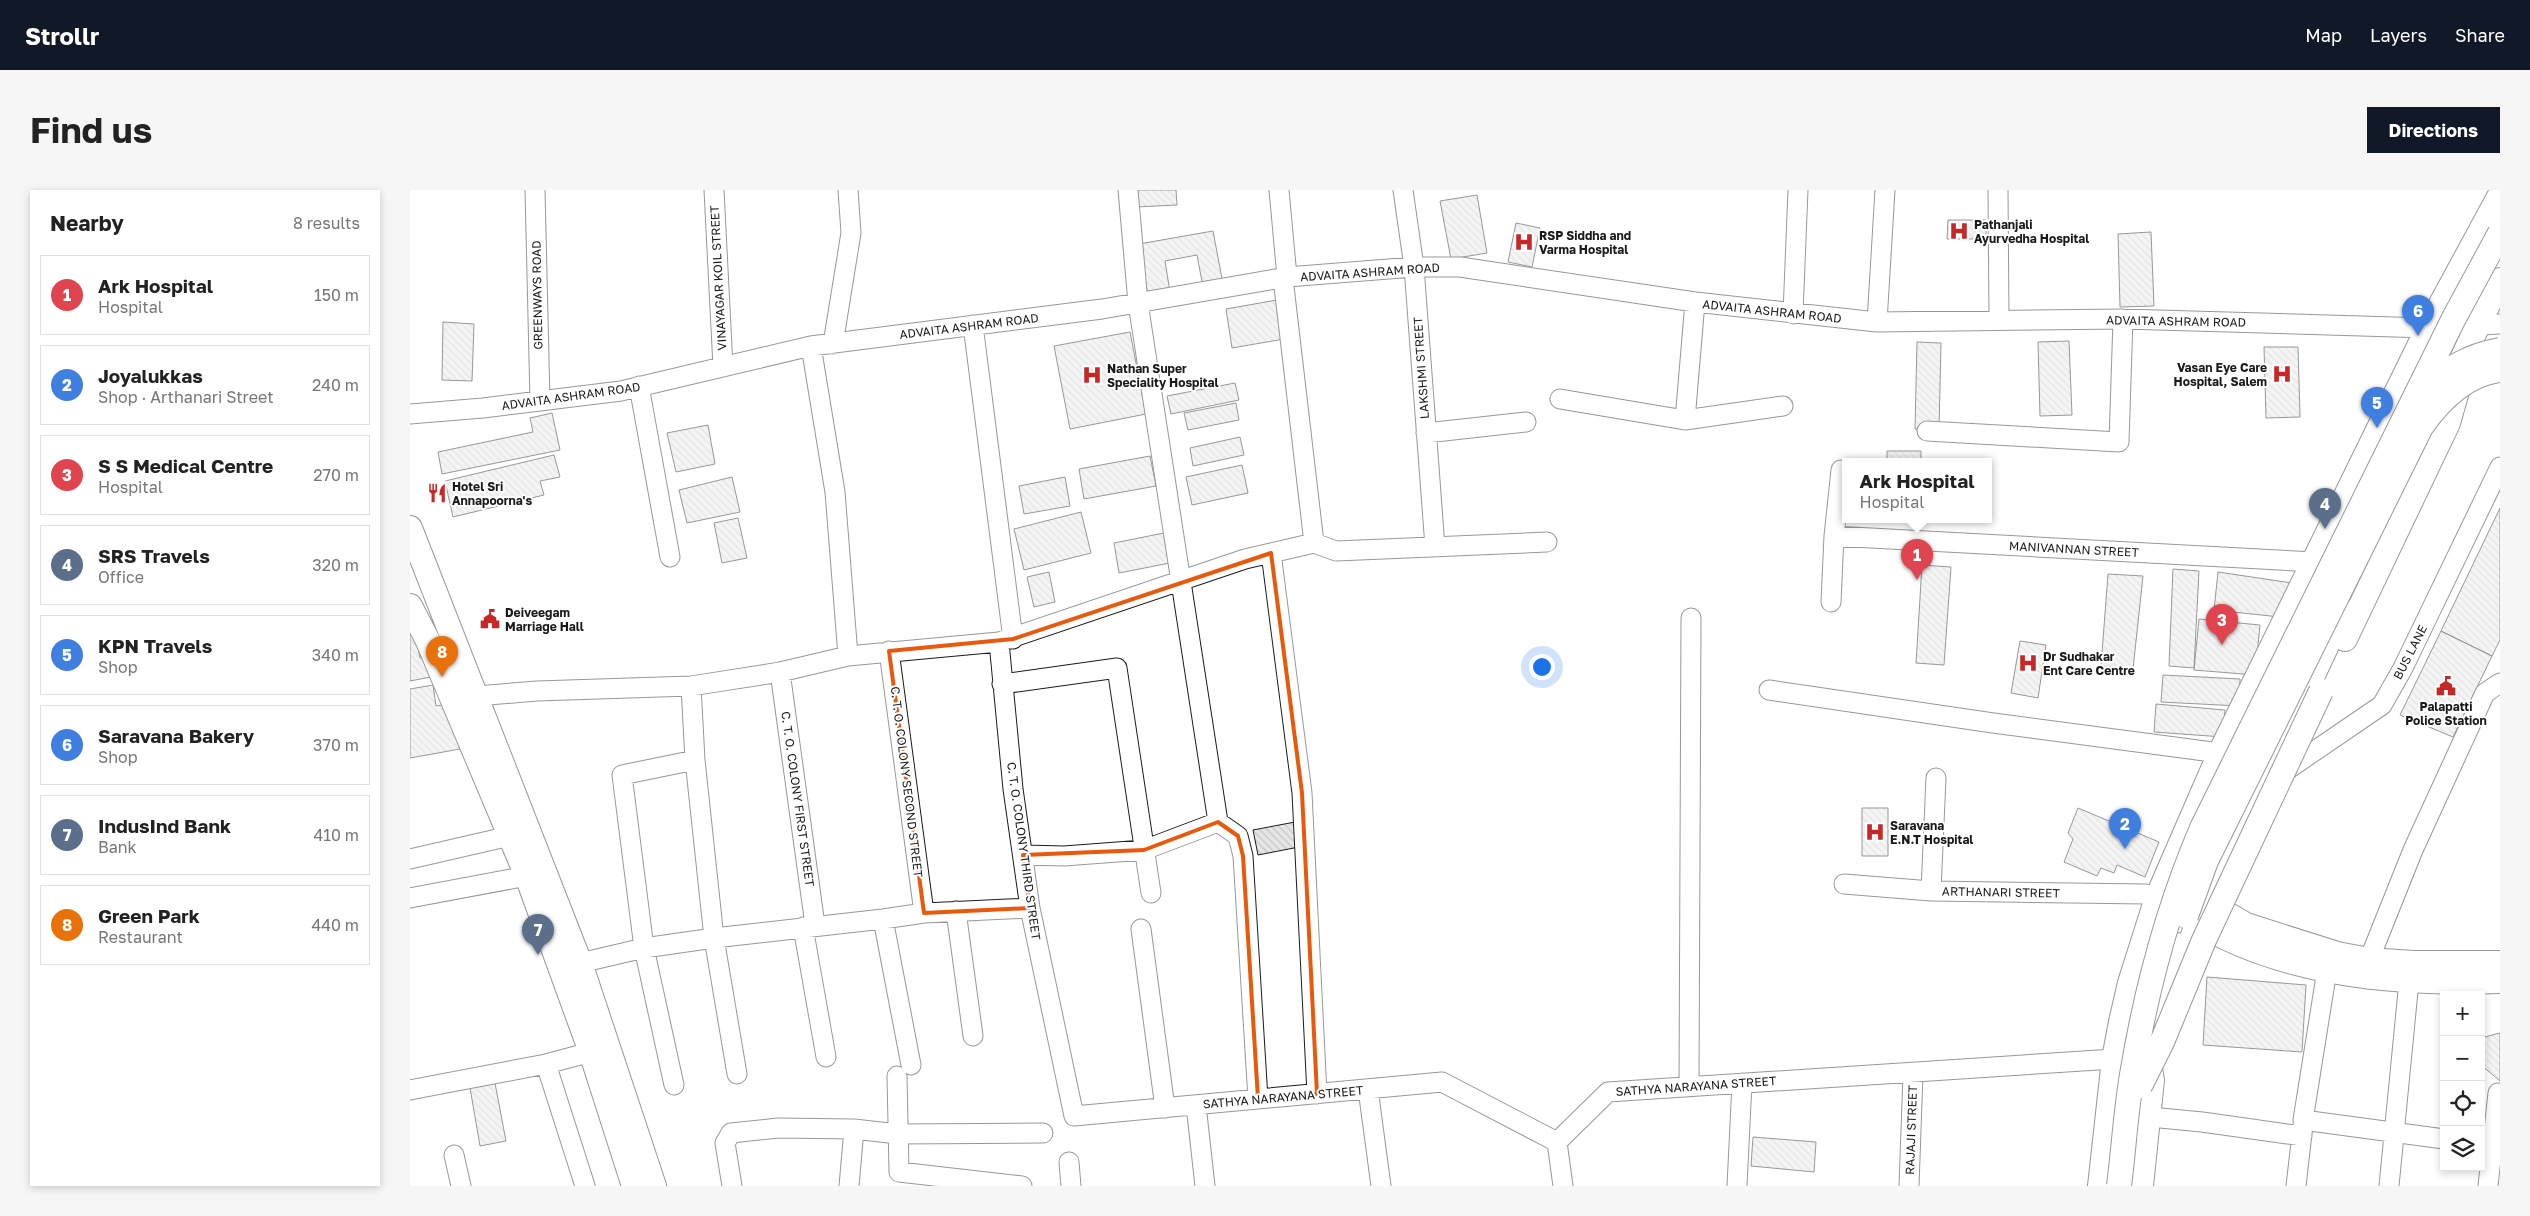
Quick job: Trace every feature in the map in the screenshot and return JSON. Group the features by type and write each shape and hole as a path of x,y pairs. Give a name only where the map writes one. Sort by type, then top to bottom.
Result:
{"main road":[{"path":"2100,1186 2114,1059 2130,984 2157,898 2220,753 2428,328 2500,195"},
{"path":"2119,1186 2132,1072 2140,1031 2165,929 2186,867 2202,828 2405,418 2500,233"},
{"path":"2141,1186 2150,1118 2152,1080 2148,1057 2154,1034 2202,913 2484,326 2494,309 2500,280"},
{"path":"2140,1086 2162,1042 2204,940 2448,423 2484,326"},
{"path":"2405,418 2427,389 2447,372 2475,357 2500,350"},
{"path":"2131,1186 2140,1086 2150,1030 2206,861 2421,427 2448,394 2466,382 2500,370"},
{"path":"410,528 580,963 654,1186"},
{"path":"410,566 476,722 577,983 643,1186"},
{"path":"410,606 428,641 526,876 591,1052 634,1186"},
{"path":"2167,874 2202,913 2216,934 2255,950 2327,970 2367,969 2411,972 2500,963"},
{"path":"2157,898 2337,954 2367,969"},
{"path":"2411,972 2446,983 2500,980"}],"street":[{"name":"GREENWAYS ROAD","path":"535,190 540,401"},
{"name":"VINAYAGAR KOIL STREET","path":"714,190 723,366"},
{"path":"833,344 851,233 848,190"},
{"path":"1128,190 1138,303 1218,822 1238,836 1243,856 1258,1099"},
{"path":"1279,190 1285,278 1314,543"},
{"name":"LAKSHMI STREET","path":"1403,190 1414,267 1435,547"},
{"path":"1794,314 1798,190"},
{"path":"1877,322 1885,190"},
{"path":"1998,190 1999,319"},
{"name":"ADVAITA ASHRAM ROAD","path":"410,414 540,401 639,386 811,346 1138,303 1285,278 1414,267 1460,267 1696,302 1877,322 1999,319 2123,320 2428,328 2484,326"},
{"path":"1685,420 1696,302"},
{"path":"1926,431 2119,442 2123,320"},
{"name":"C. T. O. COLONY THIRD STREET","path":"973,325 1006,640 1002,684 1023,855 1030,908 1074,1116"},
{"path":"811,346 835,492 848,656"},
{"path":"639,386 670,557"},
{"path":"1560,399 1685,420 1783,406"},
{"path":"1426,433 1526,422"},
{"name":"BUS LANE","path":"2261,788 2382,705 2403,668 2500,467"},
{"path":"1831,602 1834,536 1841,470"},
{"name":"MANIVANNAN STREET","path":"1834,536 2315,562"},
{"path":"476,696 537,691 691,686 780,672 848,656 1006,640 1245,559 1314,543 1336,551 1547,542"},
{"path":"1271,553 1302,793 1317,1094"},
{"path":"1689,1086 1691,618"},
{"name":"C. T. O. COLONY SECOND STREET","path":"890,651 924,913"},
{"path":"1002,684 1117,668 1151,893"},
{"name":"C. T. O. COLONY FIRST STREET","path":"780,672 826,1057"},
{"path":"2367,969 2413,850 2484,693 2500,683"},
{"path":"691,686 696,760 714,938 737,1074"},
{"path":"1769,690 1992,724 2220,753"},
{"path":"674,1085 644,948 622,775 696,760"},
{"path":"1931,891 1936,778"},
{"path":"1023,855 1064,856 1144,850 1218,822"},
{"path":"410,859 510,836"},
{"path":"410,898 526,876"},
{"name":"ARTHANARI STREET","path":"1844,884 1931,891 2146,894 2157,898"},
{"path":"580,963 644,948 809,926 924,913 1030,908"},
{"path":"956,912 973,1036"},
{"path":"883,919 904,1071 898,1134 899,1172 1022,1186"},
{"path":"1141,929 1165,1108"},
{"path":"2296,1186 2327,970"},
{"path":"2389,1186 2411,972"},
{"path":"410,1090 546,1064 591,1052"},
{"name":"SATHYA NARAYANA STREET","path":"1074,1116 1442,1082 1557,1142 1608,1092 1855,1075 1913,1074 2114,1059"},
{"path":"546,1064 585,1186"},
{"name":"RAJAJI STREET","path":"1909,1186 1913,1074"},
{"path":"1737,1186 1742,1083"},
{"path":"1368,1089 1381,1186"},
{"path":"2488,1186 2498,1093"},
{"path":"1196,1105 1205,1186"},
{"path":"2150,1118 2395,1132 2440,1138"},
{"path":"732,1186 725,1143 731,1134 778,1128 854,1129 898,1134 1044,1133"},
{"path":"849,1186 854,1129"},
{"path":"1557,1142 1563,1186"},
{"path":"454,1155 461,1186"},
{"path":"1069,1162 1071,1186"}],"highlighted area":[{"path":"1271,553 1302,793 1317,1094 1258,1099 1243,856 1238,836 1218,822 1144,850 1023,855 1030,908 924,913 889,651 1013,639"}],"building":[{"path":"1134,190 1176,190 1177,205 1135,207"},
{"path":"1477,195 1487,253 1451,259 1440,201"},
{"path":"1948,220 1986,220 1986,239 1947,239"},
{"path":"1516,223 1540,228 1532,267 1508,262"},
{"path":"1213,231 1223,284 1203,287 1197,255 1165,261 1170,292 1148,296 1139,244"},
{"path":"2151,232 2154,306 2120,307 2118,234"},
{"path":"1277,300 1284,339 1232,348 1226,309"},
{"path":"443,322 474,324 472,381 442,380"},
{"path":"1130,332 1146,414 1070,429 1054,346"},
{"path":"2069,341 2072,415 2040,416 2038,342"},
{"path":"1917,342 1941,343 1939,430 1915,429"},
{"path":"2264,347 2298,347 2300,417 2266,418"},
{"path":"1235,383 1239,400 1171,414 1167,396"},
{"path":"1236,403 1239,420 1188,430 1184,413"},
{"path":"552,413 560,450 442,474 438,452 533,432 530,418"},
{"path":"708,425 715,464 676,472 667,433"},
{"path":"1240,437 1244,455 1193,466 1190,448"},
{"path":"1887,451 1921,451 1921,458 1887,458"},
{"path":"554,455 560,477 540,481 544,495 453,517 445,481"},
{"path":"1150,456 1156,486 1084,499 1079,469"},
{"path":"1242,465 1248,493 1192,505 1186,477"},
{"path":"732,477 740,512 687,523 679,490"},
{"path":"1065,477 1070,506 1024,514 1019,486"},
{"path":"2500,508 2500,640 2492,656 2441,631"},
{"path":"1081,512 1091,553 1024,570 1014,529"},
{"path":"738,518 747,558 722,563 714,523"},
{"path":"1169,532 1175,562 1119,573 1114,543"},
{"path":"1922,565 1951,567 1944,665 1916,663"},
{"path":"2173,569 2199,571 2194,668 2169,666"},
{"path":"1049,572 1055,602 1034,607 1027,577"},
{"path":"2218,572 2292,583 2280,617 2214,610"},
{"path":"2108,574 2143,576 2133,669 2101,666"},
{"path":"2199,619 2260,625 2255,675 2194,670"},
{"path":"410,621 413,621 420,658 432,656 436,676 410,681"},
{"name":"Palapatti Police Station","path":"2441,631 2492,656 2453,737 2400,715"},
{"path":"2020,641 2046,645 2038,698 2011,693"},
{"path":"2163,675 2240,679 2239,706 2161,702"},
{"path":"433,685 436,706 452,703 460,749 410,758 410,689"},
{"path":"2156,704 2225,710 2223,737 2154,732"},
{"path":"1862,808 1888,808 1888,856 1862,856"},
{"path":"2078,808 2159,842 2145,877 2117,865 2114,873 2101,868 2097,876 2064,862 2073,839 2068,833"},
{"path":"1295,822 1299,847 1258,855 1253,830"},
{"path":"2207,977 2306,985 2302,1052 2203,1045"},
{"path":"2500,1033 2500,1081 2485,1068 2485,1037"},
{"path":"494,1078 506,1141 480,1146 469,1082"},
{"path":"1753,1137 1816,1142 1814,1172 1751,1166"}],"place":[{"name":"Pathanjali Ayurvedha Hospital","path":"1959,231"},
{"name":"RSP Siddha and Varma Hospital","path":"1524,242"},
{"name":"Saravana Bakery","path":"2418,336"},
{"name":"Vasan Eye Care Hospital, Salem","path":"2282,374"},
{"name":"Nathan Super Speciality Hospital","path":"1092,375"},
{"name":"KPN Travels","path":"2377,428"},
{"name":"Hotel Sri Annapoorna's","path":"437,493"},
{"name":"SRS Travels","path":"2325,529"},
{"name":"Ark Hospital","path":"1917,580"},
{"name":"Deiveegam Marriage Hall","path":"490,619"},
{"name":"S S Medical Centre","path":"2222,645"},
{"name":"Dr Sudhakar Ent Care Centre","path":"2028,663"},
{"name":"Green Park","path":"442,677"},
{"name":"Palapatti Police Station","path":"2446,686"},
{"name":"Saravana E.N.T Hospital","path":"1875,832"},
{"name":"Joyalukkas","path":"2125,849"},
{"name":"IndusInd Bank","path":"538,955"}]}
